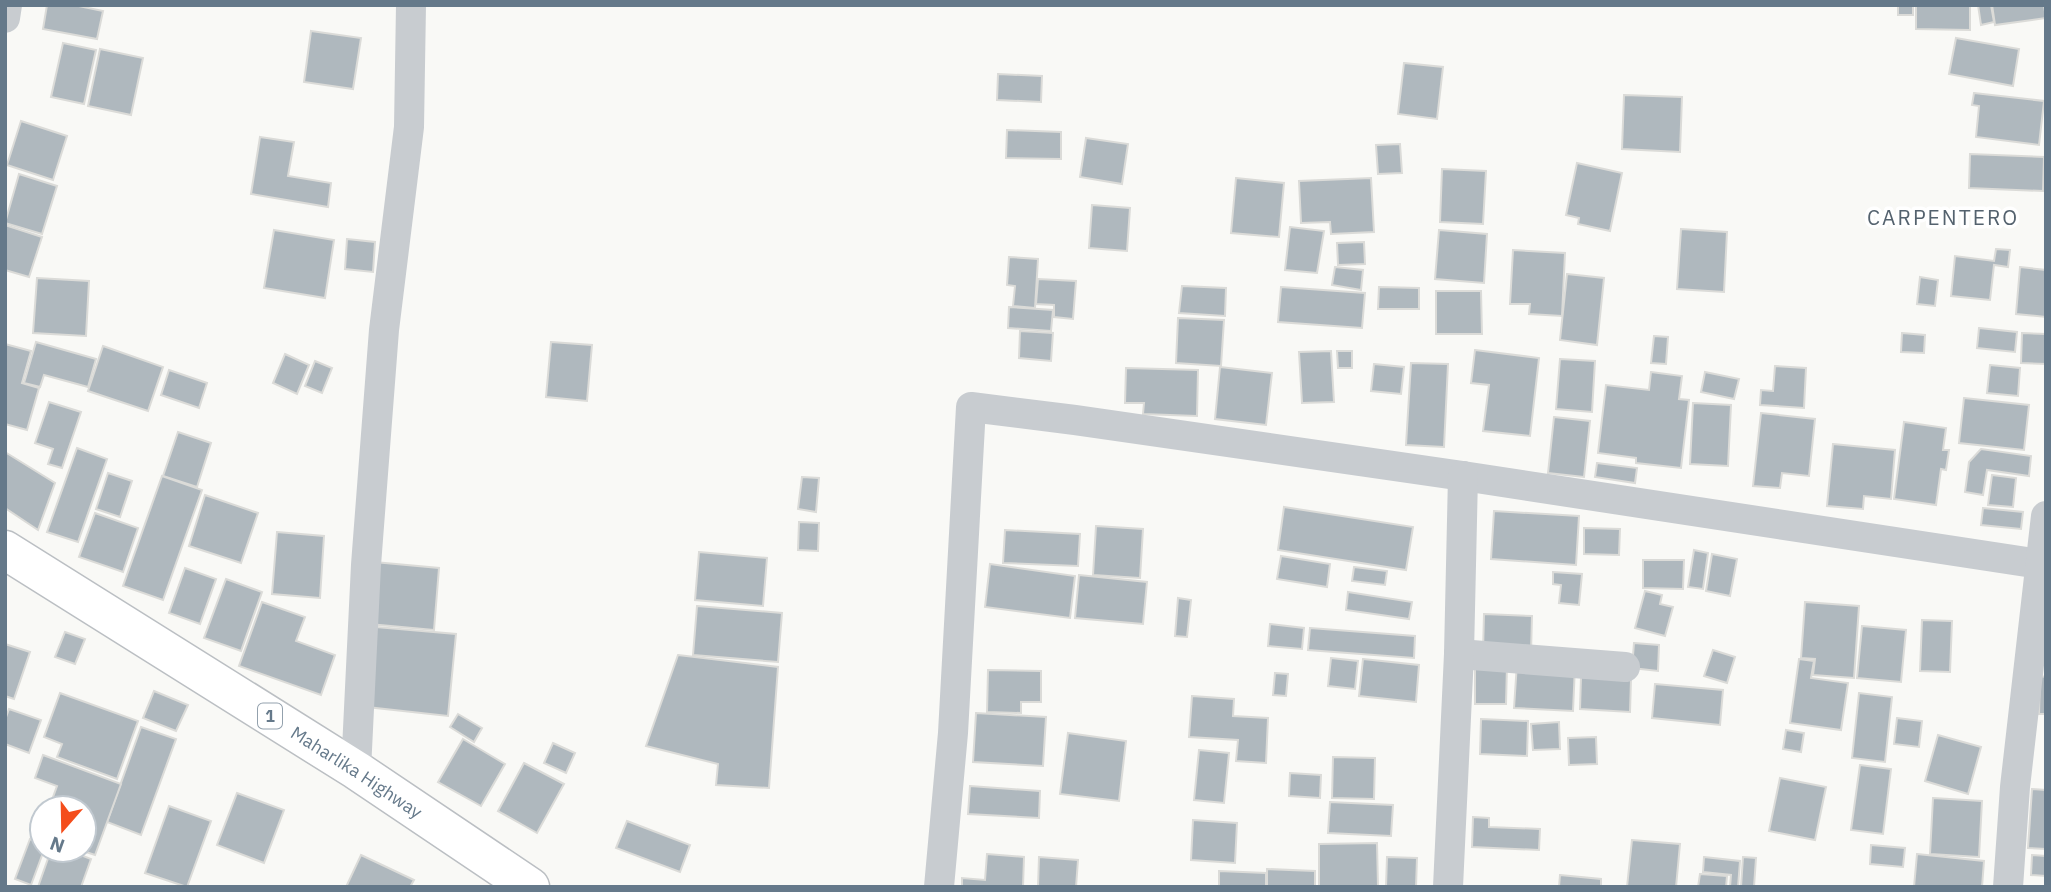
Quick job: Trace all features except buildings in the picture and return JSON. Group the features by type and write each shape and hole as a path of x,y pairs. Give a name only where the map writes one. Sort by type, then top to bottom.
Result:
{"main road":[{"name":"Maharlika Highway","path":"5,550 356,770 530,887"}],"street":[{"path":"5,18 7,5"},
{"path":"356,770 366,565 384,330 409,127 411,5"},
{"path":"939,887 953,733 971,407 1463,476 2044,565"},
{"path":"1448,887 1459,654 1463,476"},
{"path":"2008,887 2015,787 2044,565 2046,516"},
{"path":"1459,654 1625,667"}],"district":[{"name":"CARPENTERO","path":"1943,217"}]}
